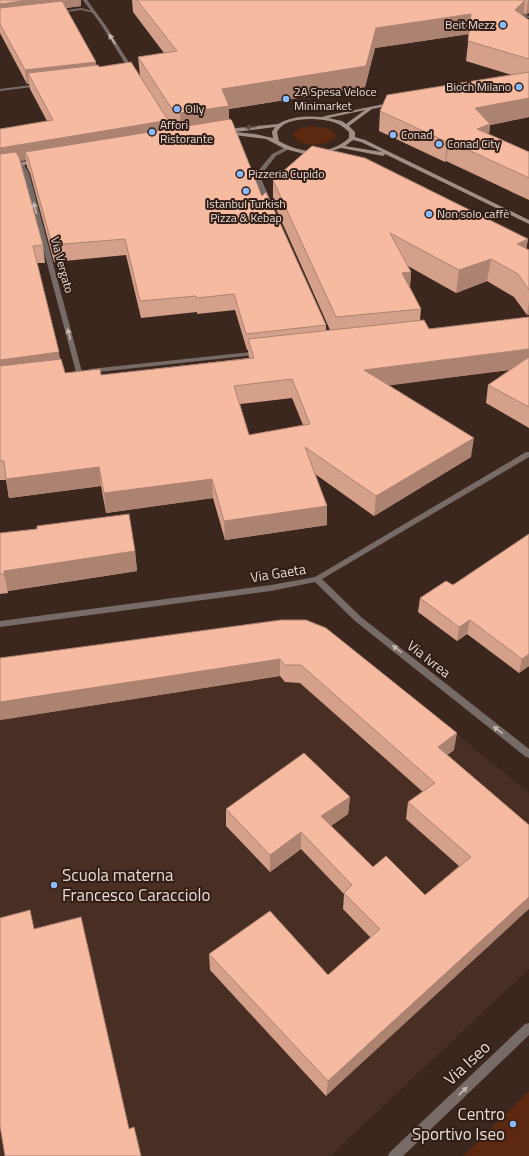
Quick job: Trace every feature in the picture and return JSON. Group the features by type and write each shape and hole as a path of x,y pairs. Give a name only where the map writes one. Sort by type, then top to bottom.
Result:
{"main road":[{"path":"216,132 279,125 298,118 322,118 372,107 399,103"},
{"path":"346,126 372,107"},
{"path":"322,118 340,122 352,132 352,138 342,147"},
{"path":"276,141 274,130 279,125"},
{"path":"223,131 268,138 288,148 305,152 322,152 342,147 394,156"},
{"path":"352,138 363,141 529,222"},
{"path":"0,168 45,160"}],"street":[{"path":"85,0 137,79"},
{"path":"52,13 81,9 94,12"},
{"path":"516,10 529,22"},
{"path":"522,15 529,17"},
{"path":"127,73 130,67"},
{"path":"0,90 45,84"},
{"path":"273,213 257,176 274,155 288,148"},
{"name":"Via Vergato","path":"21,164 26,174 79,372"},
{"path":"71,373 270,352"},
{"name":"Via Gaeta","path":"0,624 271,588 317,580 529,454"},
{"name":"Via Ivrea","path":"317,580 358,619 529,754"},
{"name":"Via Iseo","path":"394,1156 529,1028"}],"shaded area":[{"path":"313,126 329,129 335,134 335,137 326,143 313,145 301,142 293,135 294,132 301,128"},
{"path":"276,620 281,637 326,645 338,637 529,793 529,969 330,1156 0,1156 0,662"},
{"name":"Centro Sportivo Iseo","path":"529,1091 529,1156 463,1156"}],"building":[{"path":"0,0 28,0 0,4"},
{"path":"137,0 525,0 515,10 529,20 529,59 468,41 471,14 376,28 366,66 222,89 229,106 180,113 172,109 138,57 177,51"},
{"path":"62,1 96,62 25,70 0,24 0,8"},
{"path":"131,62 166,117 170,120 0,148 0,129 53,120 28,73 98,65 99,67"},
{"path":"529,72 529,98 475,108 490,124 477,129 529,152 529,178 380,111 387,95"},
{"path":"230,119 262,196 266,192 326,325 246,334 234,294 197,298 196,296 140,301 125,239 52,245 28,157 25,152"},
{"path":"312,146 365,158 528,239 517,244 529,250 529,290 518,274 491,259 459,270 390,233 411,272 402,273 421,309 336,317 273,180"},
{"path":"16,152 19,157 43,245 33,246 59,352 0,360 0,154"},
{"path":"529,317 529,349 364,370 474,438 376,496 305,447 327,506 224,521 212,479 104,493 99,467 6,479 4,461 0,461 0,366 61,359 65,373 100,369 101,375 254,358 248,339 424,320 429,329","holes":["292,379 310,424 249,435 234,386"]},
{"path":"529,357 529,407 488,385"},
{"path":"129,514 135,551 4,571 4,574 0,574 0,533 37,529 37,526"},
{"path":"529,534 529,654 522,659 470,620 459,627 420,598 446,581 453,585"},
{"path":"281,620 306,620 326,628 457,733 438,747 529,825 529,897 328,1081 209,954 270,911 328,975 380,929 344,893 352,885 301,832 270,855 226,809 304,753 350,797 321,816 373,867 386,856 425,895 471,857 408,802 435,783 301,665 285,665 280,659 0,702 0,658"},
{"path":"30,910 34,929 81,917 129,1129 134,1127 141,1156 5,1156 0,1126 0,918"}],"place":[{"name":"Beit Mezz","path":"503,25"},
{"name":"Bioch Milano","path":"519,87"},
{"name":"2A Spesa Veloce Minimarket","path":"286,99"},
{"name":"Olly","path":"177,109"},
{"name":"Affori Ristorante","path":"152,132"},
{"name":"Conad","path":"393,135"},
{"name":"Conad City","path":"439,144"},
{"name":"Pizzeria Cupido","path":"240,174"},
{"name":"Istanbul Turkish Pizza & Kebap","path":"246,191"},
{"name":"Non solo caffè","path":"429,214"},
{"name":"Scuola materna Francesco Caracciolo","path":"54,885"},
{"name":"Centro Sportivo Iseo","path":"513,1124"}]}
